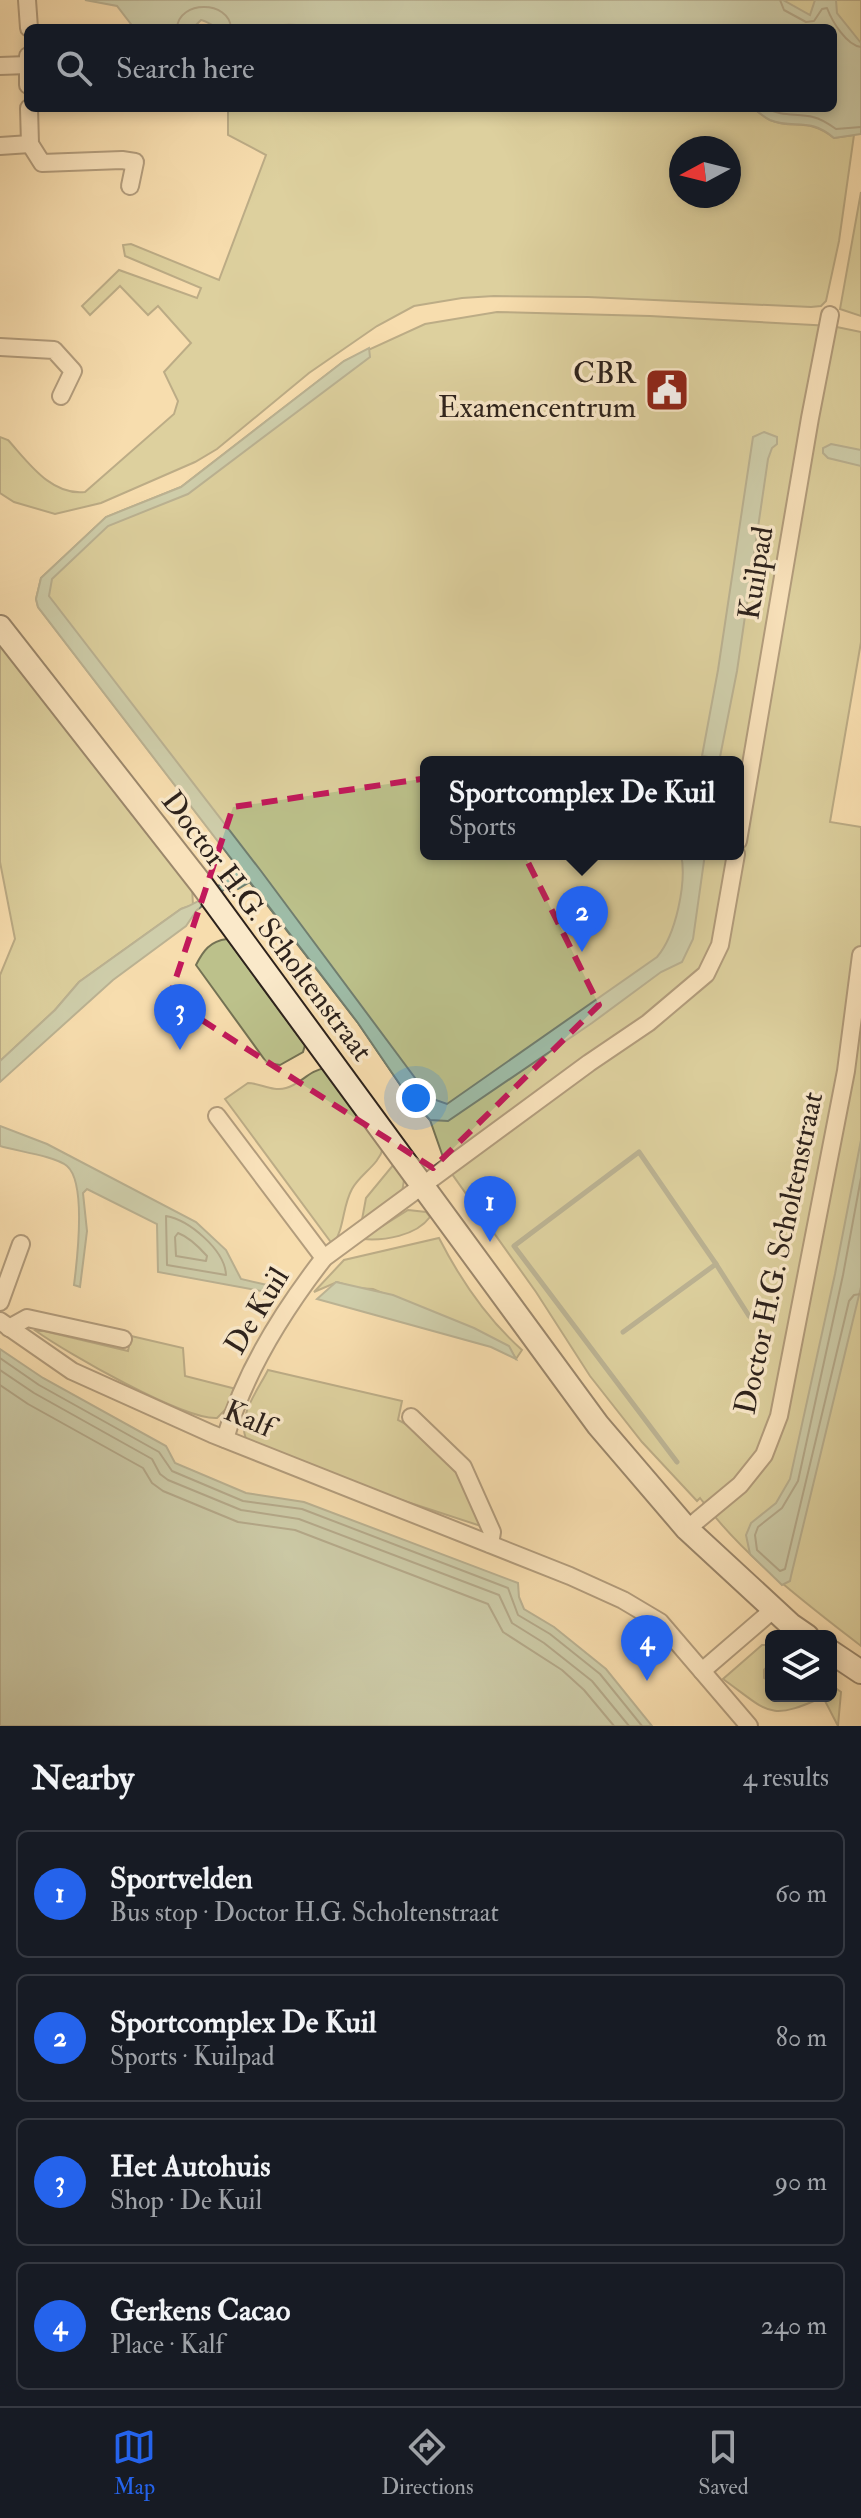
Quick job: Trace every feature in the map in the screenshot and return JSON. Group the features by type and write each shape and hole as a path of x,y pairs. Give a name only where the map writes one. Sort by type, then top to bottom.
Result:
{"main road":[{"name":"Doctor H.G. Scholtenstraat","path":"0,627 202,885 598,1425 687,1529 800,1630"},
{"path":"837,1656 861,1672"}],"street":[{"path":"27,0 29,24"},
{"path":"0,66 24,65"},
{"path":"29,112 30,144 42,163 135,162 130,186"},
{"path":"0,146 30,144"},
{"name":"Kuilpad","path":"744,806 830,315"},
{"path":"0,347 54,350 73,371 61,396"},
{"name":"De Kuil","path":"225,1439 234,1408 259,1357 297,1293 324,1258 648,1023 706,974 720,945 735,860"},
{"name":"Doctor H.G. Scholtenstraat","path":"687,1529 740,1485 764,1455 779,1416 846,1071 861,955"},
{"name":"De Kuil","path":"217,1116 324,1258"},
{"path":"0,1302 21,1244"},
{"path":"4,1324 27,1318 123,1339"},
{"name":"Kalf","path":"4,1324 72,1371 225,1439 610,1594 660,1622 749,1726"},
{"path":"411,1417 463,1467 492,1532 490,1544"},
{"path":"702,1671 774,1609"}],"highlighted area":[{"path":"482,770 599,1005 433,1168 169,999 233,807"}],"green space":[{"path":"765,0 861,0 861,68 838,16 814,19"},
{"path":"228,112 759,112 770,120 809,126 834,138 854,135 839,241 826,301 821,306 494,296 414,306 377,326 309,373 217,449 195,462 101,503 55,514 14,502 0,493 0,437 8,440 51,483 61,489 85,492 174,414 178,401 164,372 191,343 158,306 148,315 120,286 90,315 82,306 119,270 197,298 201,288 125,256 123,245 131,244 219,280 266,155 228,135"},
{"path":"861,192 861,316 840,309"},
{"path":"497,312 832,326 861,332 861,642 830,822 861,827 861,1646 755,1559 700,1498 697,1501 642,1442 590,1376 536,1292 452,1174 457,1169 448,1154 443,1157 430,1120 403,1089 358,1023 38,607 36,599 41,578 106,517 181,487 344,361 425,324"},
{"path":"0,644 192,887 193,905 181,909 79,982 55,1010 0,1061 0,975 15,939 0,862"},
{"path":"227,939 305,1045 303,1052 280,1065 267,1063 196,965 208,948"},
{"path":"326,1068 383,1148 378,1159 352,1189 333,1245 225,1099 248,1083 286,1088"},
{"path":"394,1164 404,1180 402,1193 361,1225 366,1198"},
{"path":"408,1210 426,1212 430,1217 417,1229 399,1236 362,1239"},
{"path":"439,1238 475,1298 522,1350 516,1359 508,1346 373,1289 337,1282 314,1292 344,1260"},
{"path":"36,1331 128,1351 131,1336 183,1348 185,1376 236,1389 226,1409 217,1418 201,1416 125,1384"},
{"path":"268,1370 402,1401 398,1420 415,1429 454,1463 487,1528 389,1496 246,1439 246,1412"},
{"path":"765,1645 765,1702 812,1702 791,1709 770,1710 723,1679"},
{"path":"837,1689 841,1692 838,1726 826,1702 837,1702"}],"water":[{"path":"85,0 783,0 810,15 815,0 836,0 837,13 861,43 861,134 834,138 816,127 779,123 759,112 837,112 837,24 210,24 201,20 197,24 131,24 117,6"},
{"path":"369,348 370,357 188,494 108,526 52,579 49,596 261,871 430,1098 447,1104 657,957 675,922 681,893 682,860 704,860 693,939 682,962 661,972 448,1121 430,1120 403,1089 358,1023 250,882 238,889 233,883 197,910 186,926 113,980 0,1082 0,1061 55,1010 79,982 181,909 212,892 236,865 38,607 36,599 41,578 106,517 181,487 344,361"},
{"path":"764,432 777,437 777,444 768,459 737,671 720,756 702,756 718,670 753,437"},
{"path":"831,444 861,450 861,466 828,458 823,448"},
{"path":"0,1126 47,1144 196,1222 226,1250 241,1279 276,1287 272,1293 158,1272 157,1224 87,1189 83,1193 87,1231 80,1287 74,1285 79,1205 73,1175 67,1166 54,1159 0,1146"},
{"path":"861,1140 861,1287 790,1581 782,1585 750,1554 746,1535 751,1523 776,1503 790,1479"},
{"path":"336,1282 393,1295 474,1328 509,1346 516,1359 491,1347 317,1299"},
{"path":"0,1349 43,1378 166,1446 175,1463 246,1493 304,1502 518,1583 524,1609 554,1627 606,1669 652,1726 0,1726"}],"waterway":[{"path":"677,1462 514,1246 639,1152 716,1264"},
{"path":"623,1332 716,1264 749,1316"}],"place":[{"name":"CBR Examencentrum","path":"667,390"},
{"name":"Sportcomplex De Kuil","path":"582,952"},
{"name":"Het Autohuis","path":"180,1050"},
{"name":"Sportvelden","path":"490,1242"},
{"name":"Gerkens Cacao","path":"647,1681"}]}
